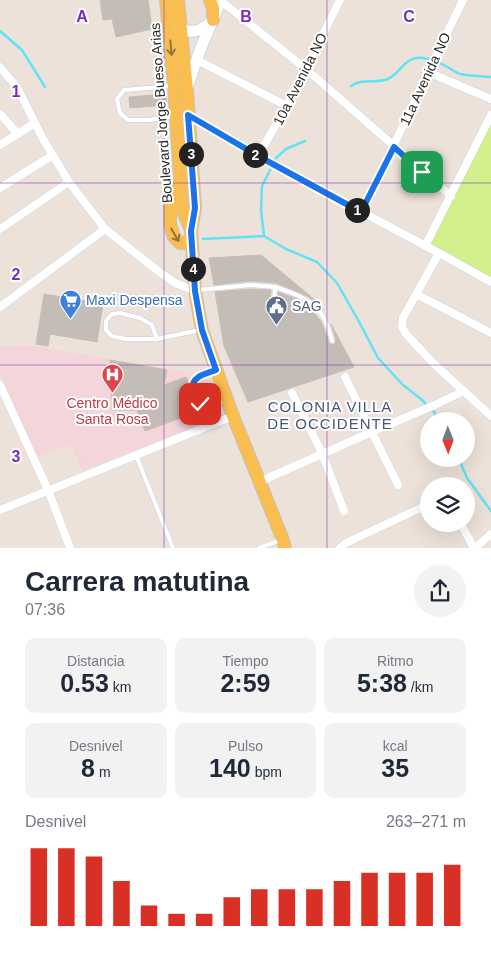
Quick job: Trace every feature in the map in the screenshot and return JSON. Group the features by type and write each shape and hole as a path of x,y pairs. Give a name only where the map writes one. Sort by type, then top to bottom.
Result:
{"main road":[{"path":"213,20 213,8 217,0"},
{"name":"Boulevard Jorge Bueso Arias","path":"171,1 169,17 174,85 183,116 195,208 191,235"},
{"name":"Boulevard Jorge Bueso Arias","path":"171,1 181,30 187,90 183,116 181,181 182,209 191,235"},
{"path":"181,181 170,204 170,224 174,237 180,243 186,243 191,235"},
{"path":"191,235 195,291 202,330 233,416 284,544"}],"street":[{"path":"217,0 306,69 451,196"},
{"name":"10a Avenida NO","path":"258,156 287,106 340,0"},
{"name":"11a Avenida NO","path":"361,212 394,147 463,0"},
{"path":"169,17 181,30 190,32 200,30 213,20"},
{"path":"187,90 213,20"},
{"path":"197,60 287,106"},
{"path":"0,67 17,87 35,123 70,182 105,229 175,283 195,291"},
{"path":"429,69 491,99"},
{"path":"0,114 18,134"},
{"path":"425,246 491,115"},
{"path":"183,116 491,282"},
{"path":"0,145 35,123"},
{"path":"0,188 53,154"},
{"path":"0,229 70,182"},
{"path":"0,307 105,229"},
{"path":"439,253 403,318 402,327 406,334 434,363 491,416"},
{"path":"416,294 491,333"},
{"path":"345,377 398,485"},
{"path":"0,385 48,490 70,548"},
{"path":"259,482 464,391"},
{"path":"292,393 322,453 344,511"},
{"path":"0,510 233,416"},
{"path":"340,548 346,543 420,508"},
{"path":"466,532 475,548 491,534"}],"lane":[{"path":"174,85 124,90 117,99 120,113 128,120 149,120 183,116"},
{"path":"195,291 251,285 275,287 289,292 310,302 319,309 328,326 332,341"},
{"path":"274,304 275,287"},
{"path":"157,339 152,326 140,318 120,313 112,314 106,321 106,330 112,336 125,340 157,339 202,330"},
{"path":"216,370 195,379 193,384 200,404 208,407 227,400"},
{"path":"136,455 173,548"},
{"path":"259,548 284,544"}],"shaded area":[{"name":"Centro Médico Santa Rosa","path":"26,345 195,373 205,370 222,416 83,470 71,444 37,457 0,373 0,347"}],"green space":[{"path":"491,114 491,282 425,246"}],"building":[{"path":"100,0 148,0 152,29 116,37 112,19 103,20"},
{"path":"166,94 167,105 130,108 129,97"},
{"path":"261,255 321,305 323,310 307,296 276,283 251,281 214,285 209,258"},
{"name":"SAG","path":"251,289 271,290 270,304 273,308 277,306 278,292 295,298 310,308 321,321 329,342 333,345 336,340 331,324 354,367 248,402 224,346 215,292"},
{"name":"Maxi Despensa","path":"44,294 103,304 97,342 50,334 48,346 36,344"},
{"path":"110,360 167,370 164,385 186,377 199,411 145,431 137,410 112,410"}],"waterway":[{"path":"0,31 22,50 45,87"},
{"path":"351,86 360,82 388,79 408,61 416,58 438,62 460,74 491,77"},
{"path":"264,236 261,210 262,186 276,158 286,149 305,141"},
{"path":"203,239 264,236 286,249 317,262 337,283 378,358 403,385 434,412"},
{"path":"463,468 467,478 491,511"}],"place":[{"name":"Maxi Despensa","path":"70,319"},
{"name":"SAG","path":"276,325"},
{"name":"Centro Médico Santa Rosa","path":"112,394"}],"district":[{"name":"COLONIA VILLA DE OCCIDENTE","path":"330,414"}],"route":[{"path":"200,404 193,381 197,377 216,370 202,330 195,291 191,231 195,208 188,115 258,156 361,212 394,147 422,172"}]}
